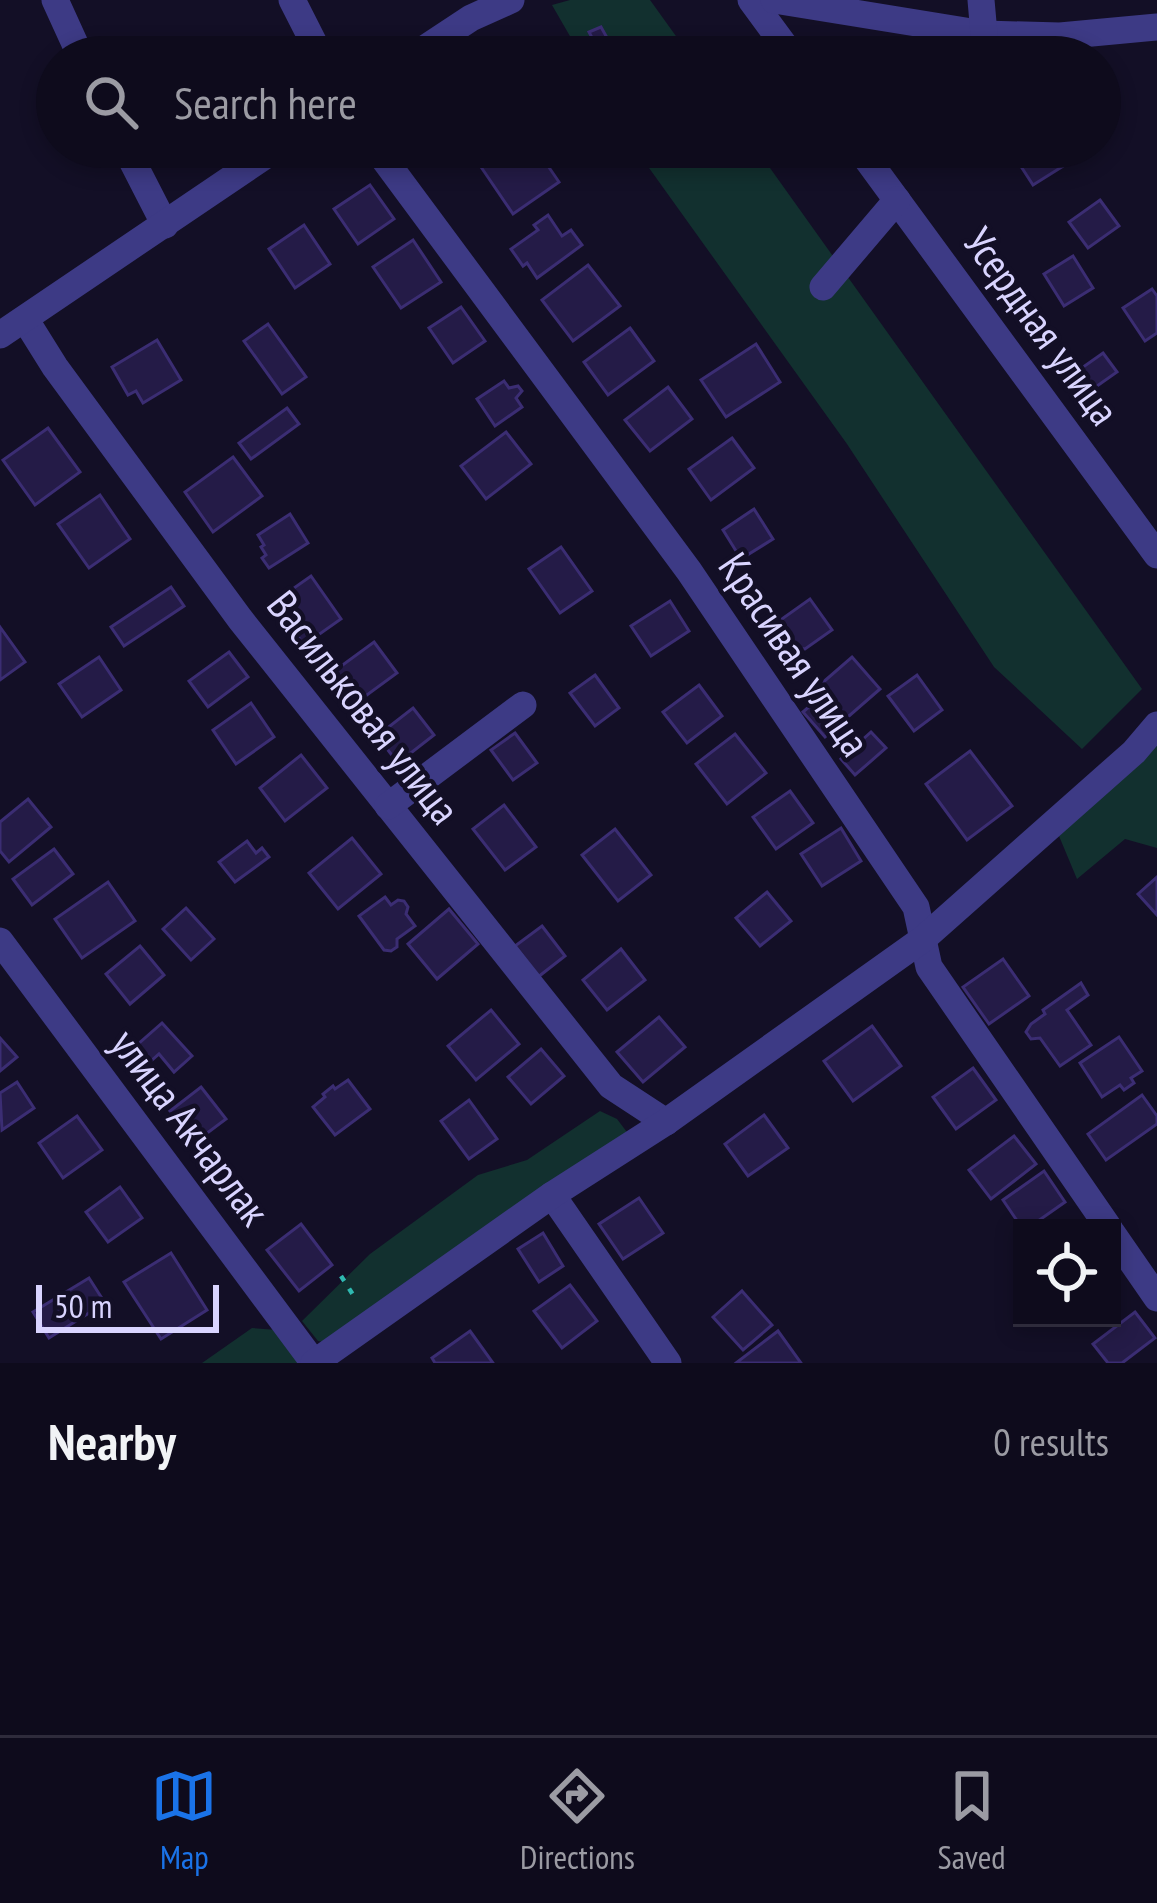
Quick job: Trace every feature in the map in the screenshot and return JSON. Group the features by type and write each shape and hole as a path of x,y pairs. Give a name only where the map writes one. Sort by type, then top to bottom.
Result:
{"street":[{"path":"55,0 71,36"},
{"path":"292,0 310,36"},
{"path":"751,0 778,36"},
{"path":"774,0 984,34 1060,36 1157,27"},
{"path":"980,0 984,34"},
{"path":"444,36 506,1"},
{"path":"135,168 165,225"},
{"path":"0,335 248,168"},
{"name":"Красивая улица","path":"391,168 689,571 916,908 928,968 1102,1219"},
{"name":"Усердная улица","path":"874,168 1157,555"},
{"path":"823,287 897,200"},
{"name":"Васильковая улица","path":"25,319 240,619 611,1086 665,1122"},
{"path":"388,806 523,705"},
{"path":"314,1363 922,939 1134,752 1157,725"},
{"name":"улица Акчарлак","path":"0,941 314,1363"},
{"path":"553,1195 668,1363"},
{"name":"Красивая улица","path":"1121,1246 1157,1298"}],"green space":[{"path":"570,0 650,0 676,36 570,36 552,5"},
{"path":"649,168 770,168 1142,689 1082,749 994,667 847,444"},
{"path":"1157,724 1157,848 1125,839 1077,879 1059,836"},
{"path":"600,1111 617,1119 633,1140 355,1349 318,1341 302,1321 370,1254 478,1175 527,1160"},
{"path":"252,1328 277,1330 300,1363 202,1363"}],"building":[{"path":"601,27 606,36 591,36 589,32"},
{"path":"482,168 549,168 559,182 513,214"},
{"path":"1022,168 1060,168 1033,185"},
{"path":"370,185 394,219 358,244 334,209"},
{"path":"1100,200 1119,226 1088,248 1069,222"},
{"path":"548,215 562,236 571,230 582,245 537,278 511,249 538,230 534,225"},
{"path":"304,225 330,264 295,288 269,249"},
{"path":"413,240 441,282 401,308 373,267"},
{"path":"1073,256 1093,288 1064,306 1044,274"},
{"path":"588,265 620,306 573,341 542,300"},
{"path":"1152,289 1157,296 1157,333 1145,341 1123,308"},
{"path":"461,307 485,341 453,363 429,328"},
{"path":"268,324 306,377 282,394 244,341"},
{"path":"630,328 654,361 608,395 584,362"},
{"path":"157,340 181,380 143,403 136,391 128,395 112,367"},
{"path":"756,344 780,382 726,417 701,380"},
{"path":"1103,353 1117,372 1090,391 1076,372"},
{"path":"504,381 509,388 518,386 522,391 516,398 522,407 495,426 477,399"},
{"path":"668,387 692,419 650,451 625,420"},
{"path":"287,408 299,424 251,459 239,443"},
{"path":"48,428 80,472 35,505 3,460"},
{"path":"506,432 531,464 486,499 461,466"},
{"path":"732,438 754,468 711,500 689,469"},
{"path":"233,457 262,496 213,532 185,492"},
{"path":"100,495 130,539 89,568 58,524"},
{"path":"754,509 773,539 741,559 723,530"},
{"path":"290,514 308,543 269,568 258,535"},
{"path":"561,547 592,591 560,613 529,569"},
{"path":"311,576 341,619 304,645 274,602"},
{"path":"171,587 184,606 124,646 111,627"},
{"path":"810,599 832,630 805,649 798,648 779,621"},
{"path":"670,601 689,631 651,656 631,626"},
{"path":"0,627 25,662 0,680"},
{"path":"374,642 397,673 356,703 333,672"},
{"path":"229,652 248,677 208,707 189,681"},
{"path":"99,657 121,690 82,717 59,684"},
{"path":"852,657 880,689 825,737 803,712 827,691 821,684"},
{"path":"595,675 619,708 595,726 570,693"},
{"path":"917,675 942,710 914,731 888,696"},
{"path":"699,685 722,716 687,743 663,712"},
{"path":"251,703 274,737 236,764 213,730"},
{"path":"413,708 434,735 398,763 377,736"},
{"path":"871,732 886,748 855,775 841,759"},
{"path":"515,733 537,763 513,780 491,750"},
{"path":"735,734 766,773 727,804 696,764"},
{"path":"970,751 1012,806 967,840 926,784"},
{"path":"301,755 327,788 285,821 260,788"},
{"path":"790,791 813,823 776,849 753,817"},
{"path":"28,799 51,827 9,862 0,851 0,822"},
{"path":"504,805 536,847 505,870 473,829"},
{"path":"841,828 861,861 822,886 801,854"},
{"path":"615,829 651,875 618,901 582,855"},
{"path":"352,838 381,874 338,909 309,873"},
{"path":"247,841 256,853 262,848 269,857 235,882 219,862"},
{"path":"54,849 73,874 32,905 13,879"},
{"path":"1157,877 1157,915 1138,894"},
{"path":"108,882 135,921 82,958 55,919"},
{"path":"767,892 791,921 760,946 736,918"},
{"path":"385,897 391,905 404,901 415,926 397,939 391,951 384,950 359,916"},
{"path":"186,908 214,939 191,960 163,929"},
{"path":"449,909 478,944 437,979 408,944"},
{"path":"542,926 565,956 538,977 515,946"},
{"path":"140,946 164,975 130,1004 106,974"},
{"path":"621,949 645,980 607,1010 583,980"},
{"path":"1003,959 1029,996 989,1024 963,987"},
{"path":"1081,983 1088,995 1067,1010 1091,1045 1060,1066 1040,1038 1031,1039 1026,1032 1045,1014 1043,1010"},
{"path":"491,1010 519,1044 476,1080 448,1046"},
{"path":"659,1017 685,1047 643,1082 617,1052"},
{"path":"162,1023 192,1056 174,1072 159,1054 142,1069 128,1053"},
{"path":"872,1026 901,1066 853,1101 824,1061"},
{"path":"1119,1037 1142,1071 1124,1090 1120,1085 1102,1097 1080,1063"},
{"path":"0,1038 17,1057 0,1071"},
{"path":"541,1049 564,1076 531,1104 508,1077"},
{"path":"973,1068 996,1100 956,1129 933,1097"},
{"path":"348,1080 370,1109 335,1135 313,1107 333,1086"},
{"path":"17,1082 34,1108 2,1130 0,1093"},
{"path":"201,1087 226,1119 194,1143 170,1111"},
{"path":"1142,1095 1157,1116 1157,1124 1106,1160 1088,1134"},
{"path":"469,1100 497,1139 469,1159 441,1121"},
{"path":"764,1115 788,1148 748,1176 725,1144"},
{"path":"77,1116 102,1150 63,1178 39,1143"},
{"path":"1014,1136 1036,1164 991,1199 969,1170"},
{"path":"1044,1171 1065,1202 1041,1219 1016,1219 1003,1200"},
{"path":"120,1187 142,1218 108,1242 86,1212"},
{"path":"639,1198 663,1233 623,1259 599,1224"},
{"path":"301,1224 332,1265 299,1291 267,1250"},
{"path":"543,1233 563,1266 539,1282 518,1249"},
{"path":"171,1253 207,1310 161,1339 124,1282"},
{"path":"89,1278 105,1303 49,1338 33,1312"},
{"path":"570,1285 597,1321 562,1348 534,1311"},
{"path":"742,1291 772,1325 743,1350 713,1317"},
{"path":"1135,1312 1155,1338 1122,1363 1108,1363 1093,1344"},
{"path":"470,1331 493,1363 435,1363 432,1358"},
{"path":"778,1331 801,1363 736,1363"}]}
